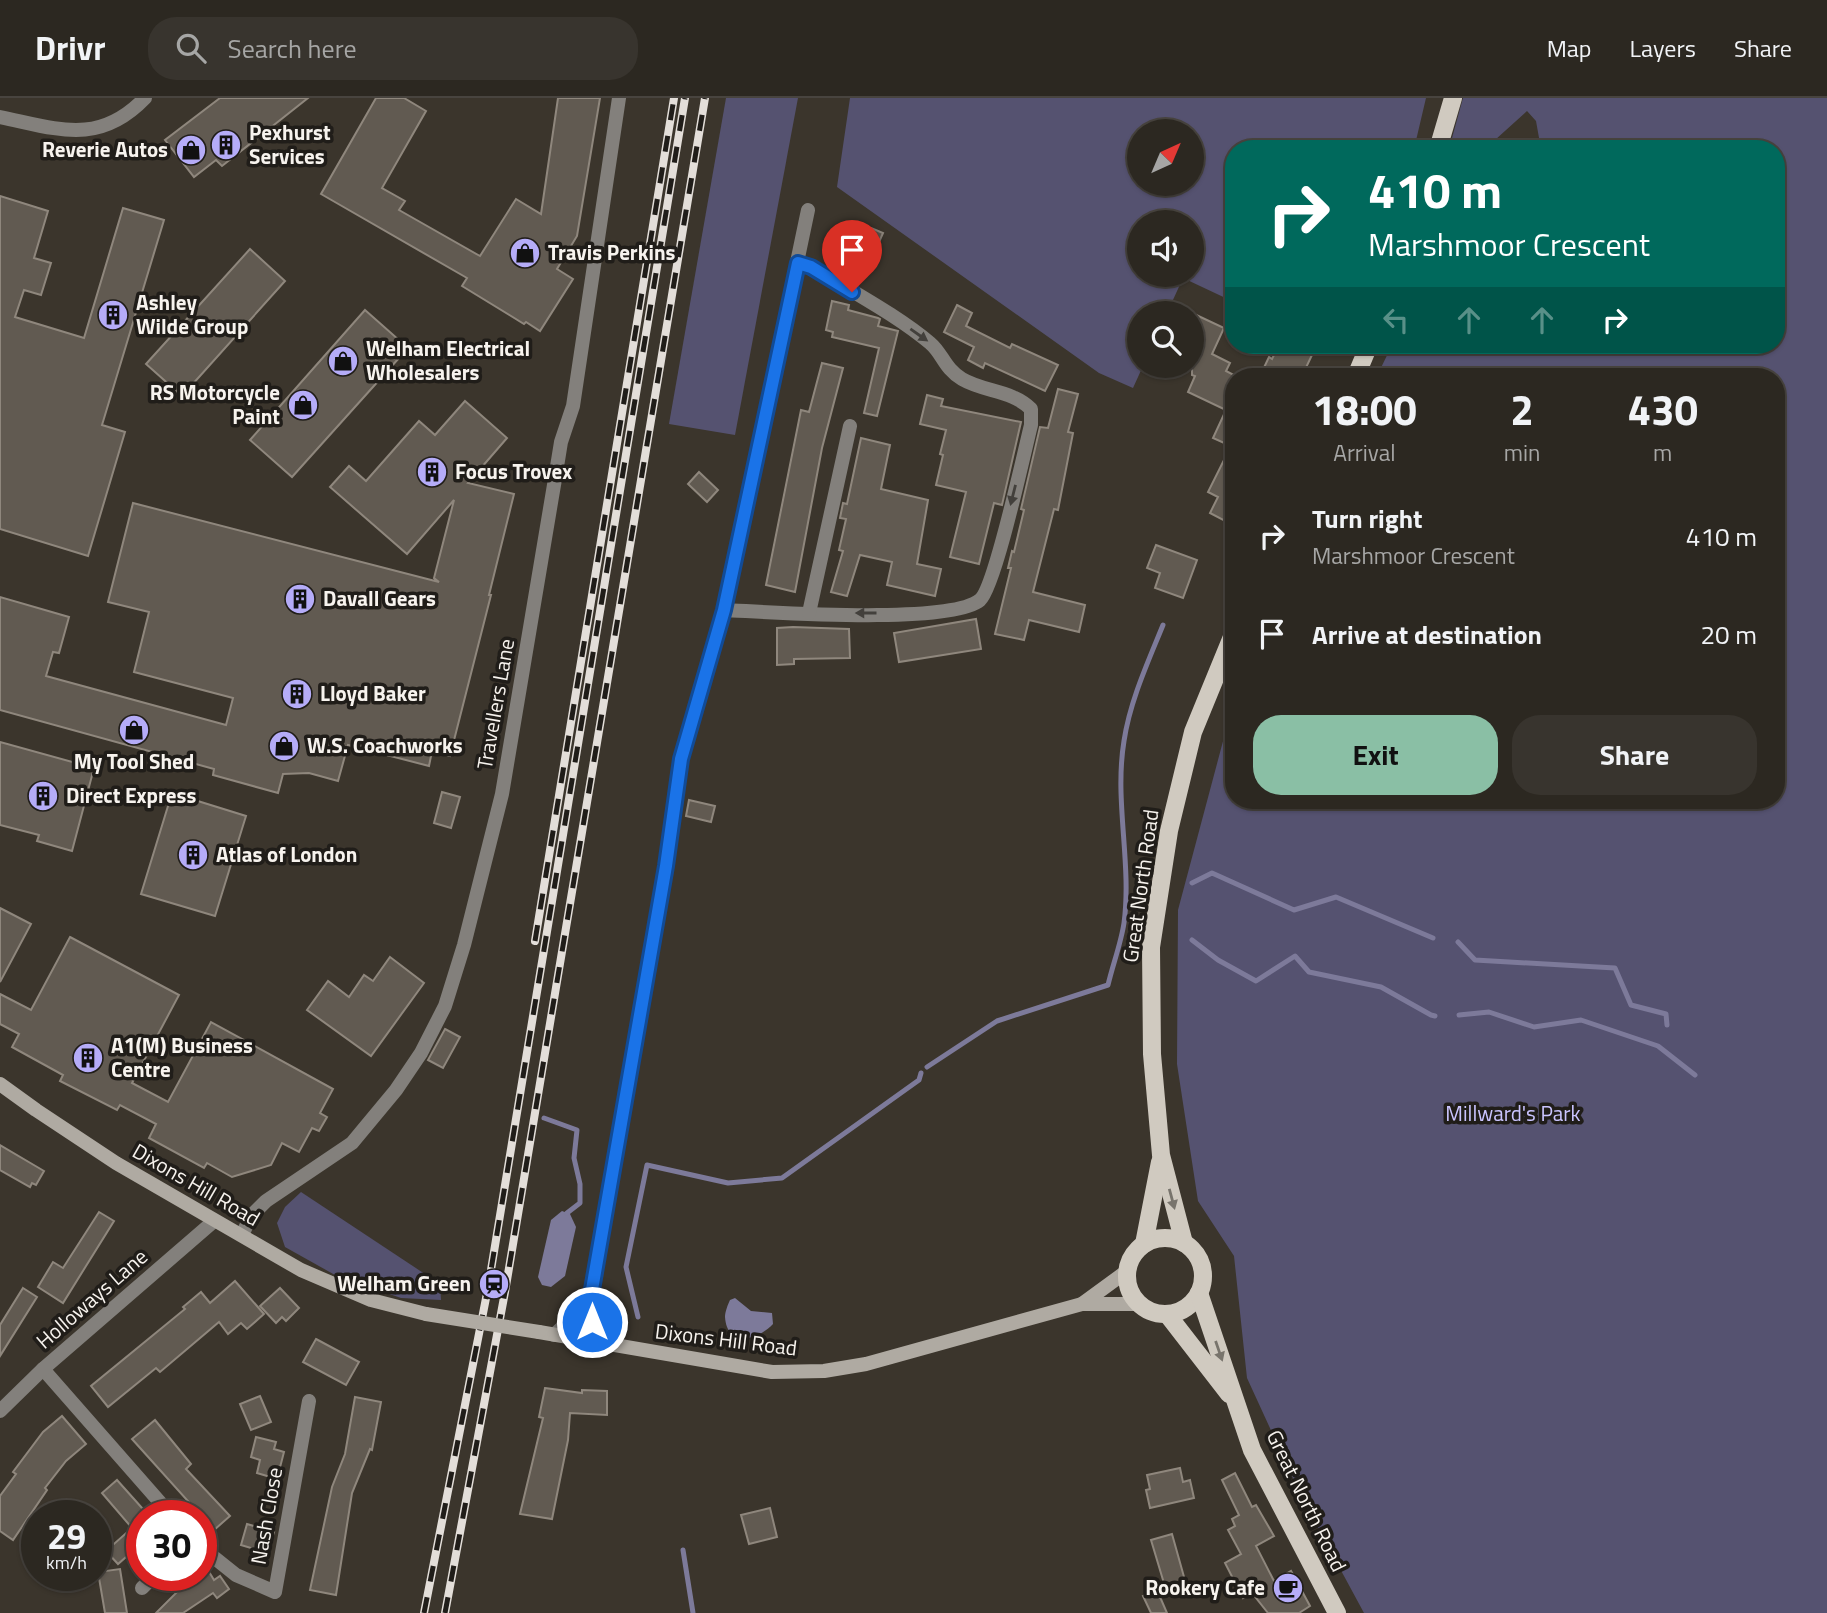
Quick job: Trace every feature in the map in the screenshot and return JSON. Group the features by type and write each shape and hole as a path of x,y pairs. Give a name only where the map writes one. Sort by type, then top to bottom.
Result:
{"main road":[{"path":"1441,140 1453,98"},
{"name":"Great North Road","path":"1184,1243 1161,1155 1152,1054 1151,947 1169,831 1193,732 1225,654"},
{"name":"Great North Road","path":"1144,1244 1161,1155"},
{"path":"1170,1238 1184,1243 1195,1253 1201,1265 1203,1282 1192,1303 1182,1311 1167,1314 1152,1312 1133,1297 1127,1271 1131,1257 1144,1244 1156,1239 1170,1238"},
{"name":"Great North Road","path":"1199,1293 1252,1450 1337,1613"},
{"name":"Great North Road","path":"1167,1314 1239,1408"}],"street":[{"path":"0,117 85,131 119,121 145,98"},
{"name":"Travellers Lane","path":"242,1235 251,1216 266,1201 352,1143 396,1090 415,1062 445,1006 464,945 504,783 561,442 573,406 619,98"},
{"path":"597,1343 590,1301 666,866 681,759 724,610 808,210"},
{"path":"724,610 938,613 964,608 982,599 998,557 1031,425 1031,408 1021,399 964,380 947,368 933,345 811,267 798,263"},
{"path":"809,613 850,426"},
{"name":"Dixons Hill Road","path":"0,1084 116,1163 301,1270 371,1300 426,1314 772,1371 824,1371 866,1364 1082,1304 1139,1304"},
{"name":"Holloways Lane","path":"0,1411 43,1369 214,1221"},
{"name":"Dixons Hill Road","path":"1082,1304 1127,1271"},
{"path":"554,1335 590,1301"},
{"path":"43,1369 158,1500"},
{"name":"Nash Close","path":"217,1560 236,1575 275,1592 309,1401"}],"green space":[{"path":"726,98 798,98 735,435 669,424"},
{"path":"850,98 1426,98 1416,140 1225,140 1225,298 1202,287 1204,210 1127,210 1127,287 1179,287 1172,301 1127,301 1127,378 1138,378 1133,388 1099,373 837,187"},
{"name":"Millward's Park","path":"1463,98 1827,98 1827,1613 1364,1613 1304,1502 1247,1378 1234,1256 1198,1201 1177,1064 1178,910 1225,734 1225,809 1785,809 1785,368 1381,368 1388,354 1785,354 1785,140 1539,140 1536,121 1527,111 1495,140 1451,140"},
{"path":"301,1192 440,1284 441,1300 401,1298 335,1275 285,1247 277,1223 285,1207"}],"shaded area":[{"path":"562,1211 570,1214 576,1227 565,1276 551,1287 542,1285 538,1277 551,1220"},
{"path":"735,1298 751,1311 772,1313 773,1324 752,1337 737,1337 731,1333 725,1315 730,1300"}],"building":[{"path":"220,98 308,98 222,166 216,160 194,177 165,140"},
{"path":"376,98 404,98 426,111 382,188 405,201 399,210 480,256 516,199 541,214 558,98 600,98 577,236 557,269 573,279 540,331 462,286 467,278 321,194"},
{"name":"Ashley Wilde Group","path":"0,196 48,211 34,258 51,263 41,295 24,290 15,317 84,338 123,208 164,220 102,425 125,432 88,556 0,529"},
{"path":"871,228 883,233 865,274 836,261 842,246 859,254"},
{"path":"250,249 285,281 182,396 146,364"},
{"path":"832,301 849,305 848,310 880,319 878,326 898,331 877,416 864,413 879,348 832,337 833,332 826,330"},
{"path":"957,305 972,313 966,326 1010,348 1012,344 1058,365 1045,391 985,363 983,368 968,360 974,347 944,332"},
{"path":"365,310 408,348 292,477 250,440"},
{"path":"1204,319 1224,328 1212,354 1230,363 1225,368 1225,410 1188,392 1194,378 1204,378"},
{"path":"1274,354 1312,355 1306,368 1264,368 1269,357 1272,359"},
{"path":"822,363 843,368 822,448 795,592 766,585 801,410 809,412"},
{"path":"1058,389 1078,394 1068,432 1073,433 1058,510 1054,509 1033,592 1085,605 1079,632 1029,620 1024,640 995,634 1040,427 1048,428"},
{"path":"927,395 943,399 941,406 1021,422 1002,505 994,503 979,564 950,557 966,492 936,485 946,430 920,424"},
{"path":"465,401 507,438 468,483 514,494 450,756 432,751 429,766 348,745 338,781 309,773 283,774 278,793 213,775 214,769 0,710 0,597 69,617 59,653 53,652 46,676 226,725 233,698 134,672 149,612 108,602 133,503 439,582 434,578 454,500 407,554 330,487 349,466 366,481 419,421 435,435"},
{"path":"1225,412 1225,443 1213,438"},
{"path":"861,438 890,445 881,489 928,500 917,564 941,569 935,596 887,585 892,562 860,555 847,596 831,592 843,551 839,550 846,519 840,518 843,503 847,504"},
{"path":"1225,458 1225,521 1210,513 1218,497 1208,492"},
{"path":"699,472 718,490 707,502 688,484"},
{"path":"1156,545 1197,560 1183,598 1155,588 1160,573 1147,568"},
{"path":"976,619 981,649 899,662 894,633"},
{"path":"777,628 849,629 850,658 794,659 794,664 777,665"},
{"name":"Direct Express","path":"0,742 94,768 72,851 37,841 39,835 0,825"},
{"path":"442,792 460,797 451,828 434,823"},
{"name":"Atlas of London","path":"172,793 246,816 215,916 141,894"},
{"path":"689,800 715,806 711,822 686,816"},
{"path":"0,908 31,924 0,982"},
{"name":"A1(M) Business Centre","path":"70,937 179,995 132,1083 168,1102 211,1022 333,1089 320,1113 327,1117 319,1131 312,1128 299,1152 282,1143 271,1165 232,1177 207,1163 204,1168 149,1138 156,1124 120,1105 117,1110 60,1081 63,1075 12,1047 19,1034 0,1024 0,994 31,1010"},
{"path":"390,957 424,983 371,1056 307,1010 328,981 349,997 364,975 373,981"},
{"path":"445,1029 460,1037 443,1068 428,1060"},
{"path":"0,1145 44,1171 36,1185 32,1183 30,1187 0,1170"},
{"path":"99,1212 114,1221 63,1303 38,1287 53,1262 63,1268"},
{"path":"235,1281 264,1314 247,1329 241,1323 228,1334 219,1322 160,1372 156,1368 108,1407 91,1386 185,1309 183,1307 201,1292 210,1303"},
{"path":"23,1288 37,1297 0,1356 0,1325"},
{"path":"280,1288 299,1308 286,1321 282,1317 276,1323 260,1306"},
{"path":"316,1339 359,1362 346,1385 303,1362"},
{"path":"545,1388 582,1393 582,1390 607,1391 607,1415 570,1413 568,1440 552,1519 520,1514 543,1418 539,1417"},
{"path":"260,1396 271,1422 251,1430 240,1404"},
{"path":"355,1397 381,1402 372,1450 370,1449 352,1493 336,1595 310,1590 332,1487 345,1454"},
{"path":"62,1416 86,1444 66,1461 45,1488 47,1490 40,1500 21,1500 21,1528 13,1540 0,1531 0,1496 16,1474 13,1472 43,1432"},
{"path":"155,1420 191,1464 186,1469 215,1500 187,1500 132,1439"},
{"path":"256,1437 276,1442 274,1449 284,1452 277,1479 257,1473 260,1460 251,1457"},
{"path":"1180,1468 1183,1482 1190,1480 1194,1498 1150,1508 1146,1490 1150,1489 1147,1475"},
{"path":"1235,1473 1252,1507 1256,1505 1274,1536 1256,1546 1274,1581 1291,1571 1310,1606 1299,1613 1268,1613 1252,1593 1243,1598 1225,1563 1241,1554 1228,1530 1235,1526 1232,1519 1239,1515 1222,1480"},
{"path":"117,1480 135,1500 126,1500 126,1521 112,1505 112,1500 108,1500 102,1493"},
{"path":"217,1502 230,1516 217,1527"},
{"path":"770,1508 777,1537 749,1544 741,1515"},
{"path":"247,1524 274,1532 268,1553 241,1545"},
{"path":"126,1533 126,1557 118,1564 112,1558 112,1546"},
{"path":"1172,1534 1186,1584 1166,1590 1151,1540"},
{"path":"120,1569 127,1613 105,1613 101,1591 112,1591 112,1570"},
{"path":"220,1576 229,1589 217,1598 213,1593 183,1613 156,1613 178,1591 217,1591 217,1578"},
{"path":"1157,1590 1167,1613 1151,1613 1143,1596"}],"waterway":[{"path":"927,1067 997,1021 1108,985 1123,931 1126,900 1121,786 1124,741 1135,696 1163,625"},
{"path":"1192,883 1212,873 1294,910 1336,897 1433,938"},
{"path":"1192,940 1218,960 1256,981 1295,956 1309,972 1381,987 1435,1016"},
{"path":"1458,942 1475,960 1615,968 1631,1005 1666,1014 1667,1025"},
{"path":"1459,1015 1489,1012 1534,1027 1581,1020 1658,1046 1695,1075"},
{"path":"638,1317 626,1267 647,1165 728,1183 782,1178 919,1080 921,1073"},
{"path":"544,1118 577,1130 574,1158 580,1184 580,1203 567,1213"},
{"path":"683,1550 693,1613"}],"railway":[{"path":"535,941 674,98"},
{"path":"424,1613 488,1288 685,98"},
{"path":"445,1613 505,1292 705,98"}],"place":[{"name":"Pexhurst Services","path":"226,145"},
{"name":"Reverie Autos","path":"191,150"},
{"name":"Travis Perkins","path":"525,253"},
{"name":"Ashley Wilde Group","path":"113,315"},
{"name":"Welham Electrical Wholesalers","path":"343,361"},
{"name":"RS Motorcycle Paint","path":"303,405"},
{"name":"Focus Trovex","path":"432,472"},
{"name":"Davall Gears","path":"300,599"},
{"name":"Lloyd Baker","path":"297,694"},
{"name":"My Tool Shed","path":"134,730"},
{"name":"W.S. Coachworks","path":"284,746"},
{"name":"Direct Express","path":"43,796"},
{"name":"Atlas of London","path":"193,855"},
{"name":"A1(M) Business Centre","path":"88,1058"},
{"name":"Welham Green","path":"494,1284"},
{"name":"Rookery Cafe","path":"1288,1588"}],"route":[{"path":"592,1322 590,1301 666,866 681,759 724,610 798,263 811,267 852,292"}]}
